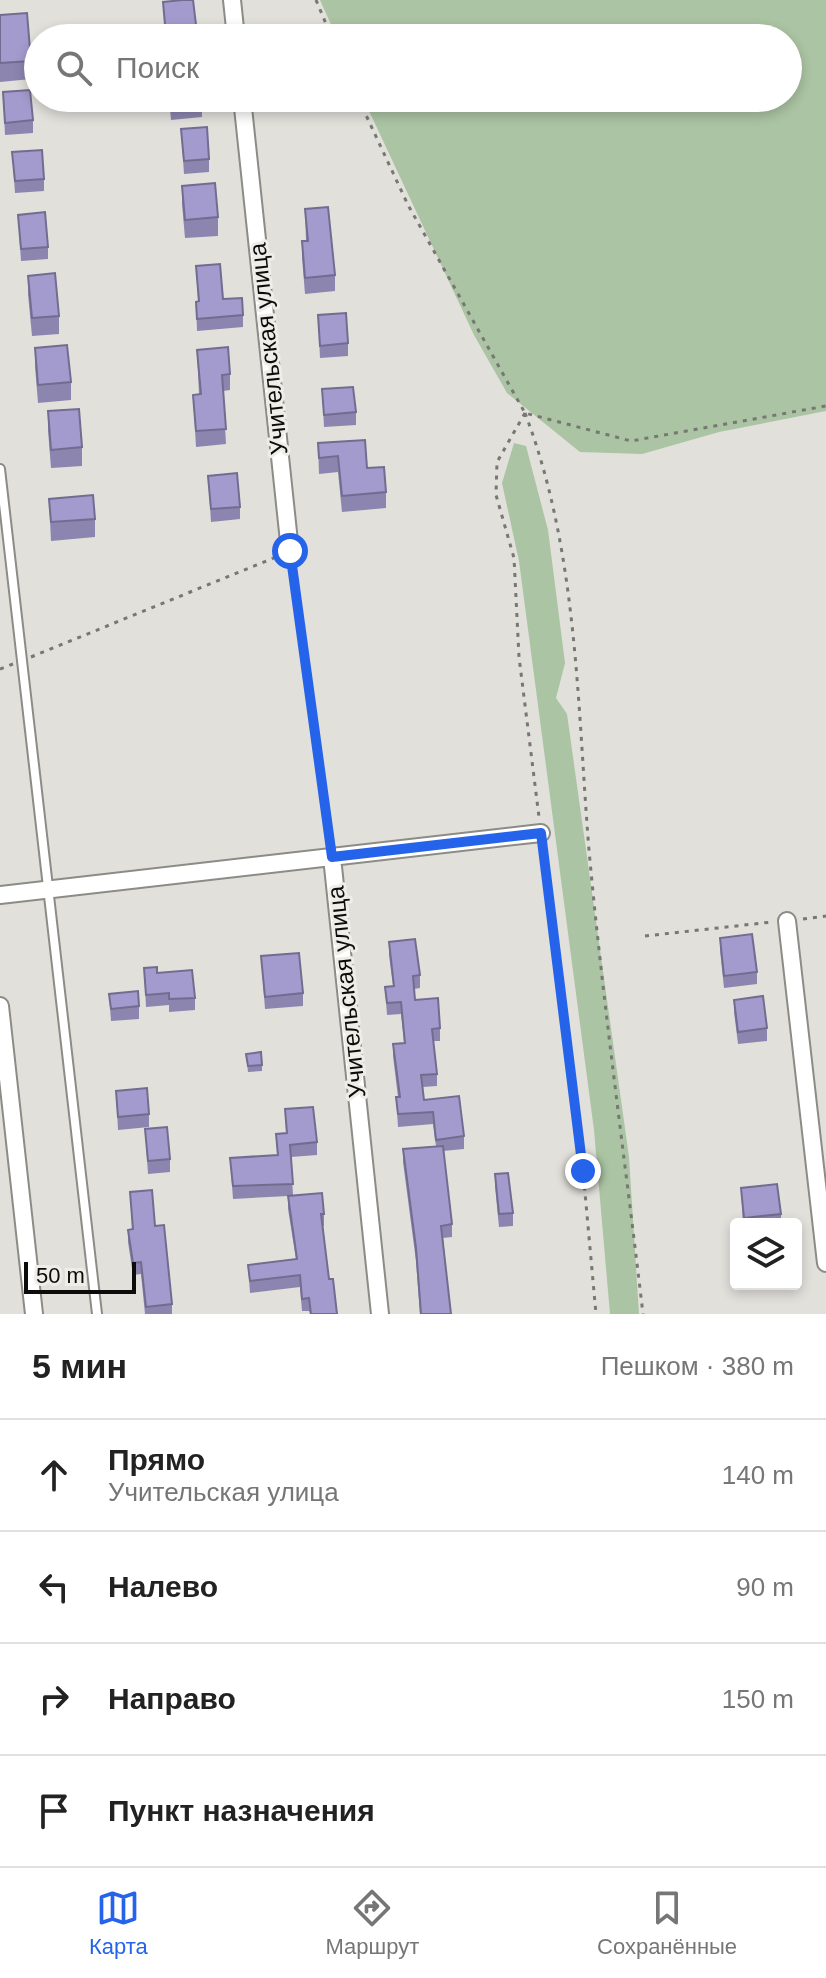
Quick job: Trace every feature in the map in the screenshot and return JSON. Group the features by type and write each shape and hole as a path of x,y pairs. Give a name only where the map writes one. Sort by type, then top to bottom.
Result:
{"street":[{"path":"232,0 235,24"},
{"name":"Учительская улица","path":"243,112 290,551"},
{"path":"0,895 541,833"},
{"name":"Учительская улица","path":"332,857 380,1314"},
{"path":"787,921 826,1263"},
{"path":"0,1006 34,1314"}],"lane":[{"path":"0,469 97,1314"}],"path":[{"path":"316,0 326,24"},
{"path":"365,112 408,205 525,413 539,450 564,548 590,854 643,1314"},
{"path":"525,413 631,441 826,406"},
{"path":"525,413 497,462 496,495 514,558 519,657 583,1171 596,1314"},
{"path":"0,669 290,551"},
{"name":"Учительская улица","path":"290,551 332,857"},
{"path":"645,936 826,916"}],"green space":[{"path":"320,0 826,0 826,411 719,432 642,454 580,452 507,393 474,335 370,112 802,112 802,24 331,24"},
{"path":"514,443 526,446 548,530 565,663 556,698 567,714 629,1157 639,1314 610,1314 594,1130 519,561 502,483"}],"building":[{"path":"193,0 196,24 165,24 163,2"},
{"path":"27,13 24,61 0,63 0,15"},
{"path":"24,90 24,112 32,112 33,120 5,123 3,92"},
{"path":"207,127 209,159 184,161 181,129"},
{"path":"42,150 44,179 15,181 12,152"},
{"path":"215,183 218,217 185,220 182,186"},
{"path":"328,207 335,275 305,278 302,241 308,241 305,209"},
{"path":"45,212 48,247 21,249 18,215"},
{"path":"220,264 223,299 242,298 243,315 197,319 196,266"},
{"path":"55,273 59,316 32,318 28,276"},
{"path":"346,313 348,343 320,346 318,315"},
{"path":"67,345 71,382 38,385 35,348"},
{"path":"228,347 230,374 222,375 226,429 196,431 193,395 201,394 197,350"},
{"path":"353,387 356,412 324,415 322,389"},
{"path":"79,409 82,447 51,450 48,411"},
{"path":"365,440 367,468 384,467 386,492 342,496 338,456 319,458 318,443"},
{"path":"237,473 240,507 211,509 208,476"},
{"path":"93,495 95,519 51,522 49,499"},
{"path":"752,934 757,972 724,976 720,938"},
{"path":"415,939 420,975 413,976 415,1000 438,998 440,1028 432,1029 437,1074 421,1075 424,1100 459,1096 464,1136 436,1140 433,1112 398,1114 396,1097 400,1097 393,1044 405,1043 401,1002 387,1003 385,987 394,986 389,942"},
{"path":"299,953 303,993 265,997 261,956"},
{"path":"157,967 157,973 192,970 195,998 169,999 169,993 146,995 144,968"},
{"path":"138,991 139,1006 111,1009 109,994"},
{"path":"763,996 767,1028 738,1032 734,1000"},
{"path":"261,1052 262,1065 248,1066 246,1054"},
{"path":"147,1088 149,1114 118,1117 116,1091"},
{"path":"313,1107 317,1142 290,1145 293,1184 233,1186 230,1158 278,1155 276,1134 287,1133 285,1109"},
{"path":"167,1127 170,1159 148,1161 145,1129"},
{"path":"443,1146 452,1224 441,1226 451,1314 421,1314 403,1149"},
{"path":"508,1173 513,1213 499,1214 495,1174"},
{"path":"777,1184 781,1214 744,1218 741,1188"},
{"path":"152,1190 155,1226 164,1225 172,1304 146,1307 141,1262 133,1263 128,1230 133,1229 130,1192"},
{"path":"322,1193 324,1214 321,1214 329,1279 333,1279 337,1314 311,1314 309,1298 302,1299 300,1275 250,1281 248,1265 297,1259 288,1196"}],"route":[{"path":"290,551 332,857 541,833 583,1171"}]}
